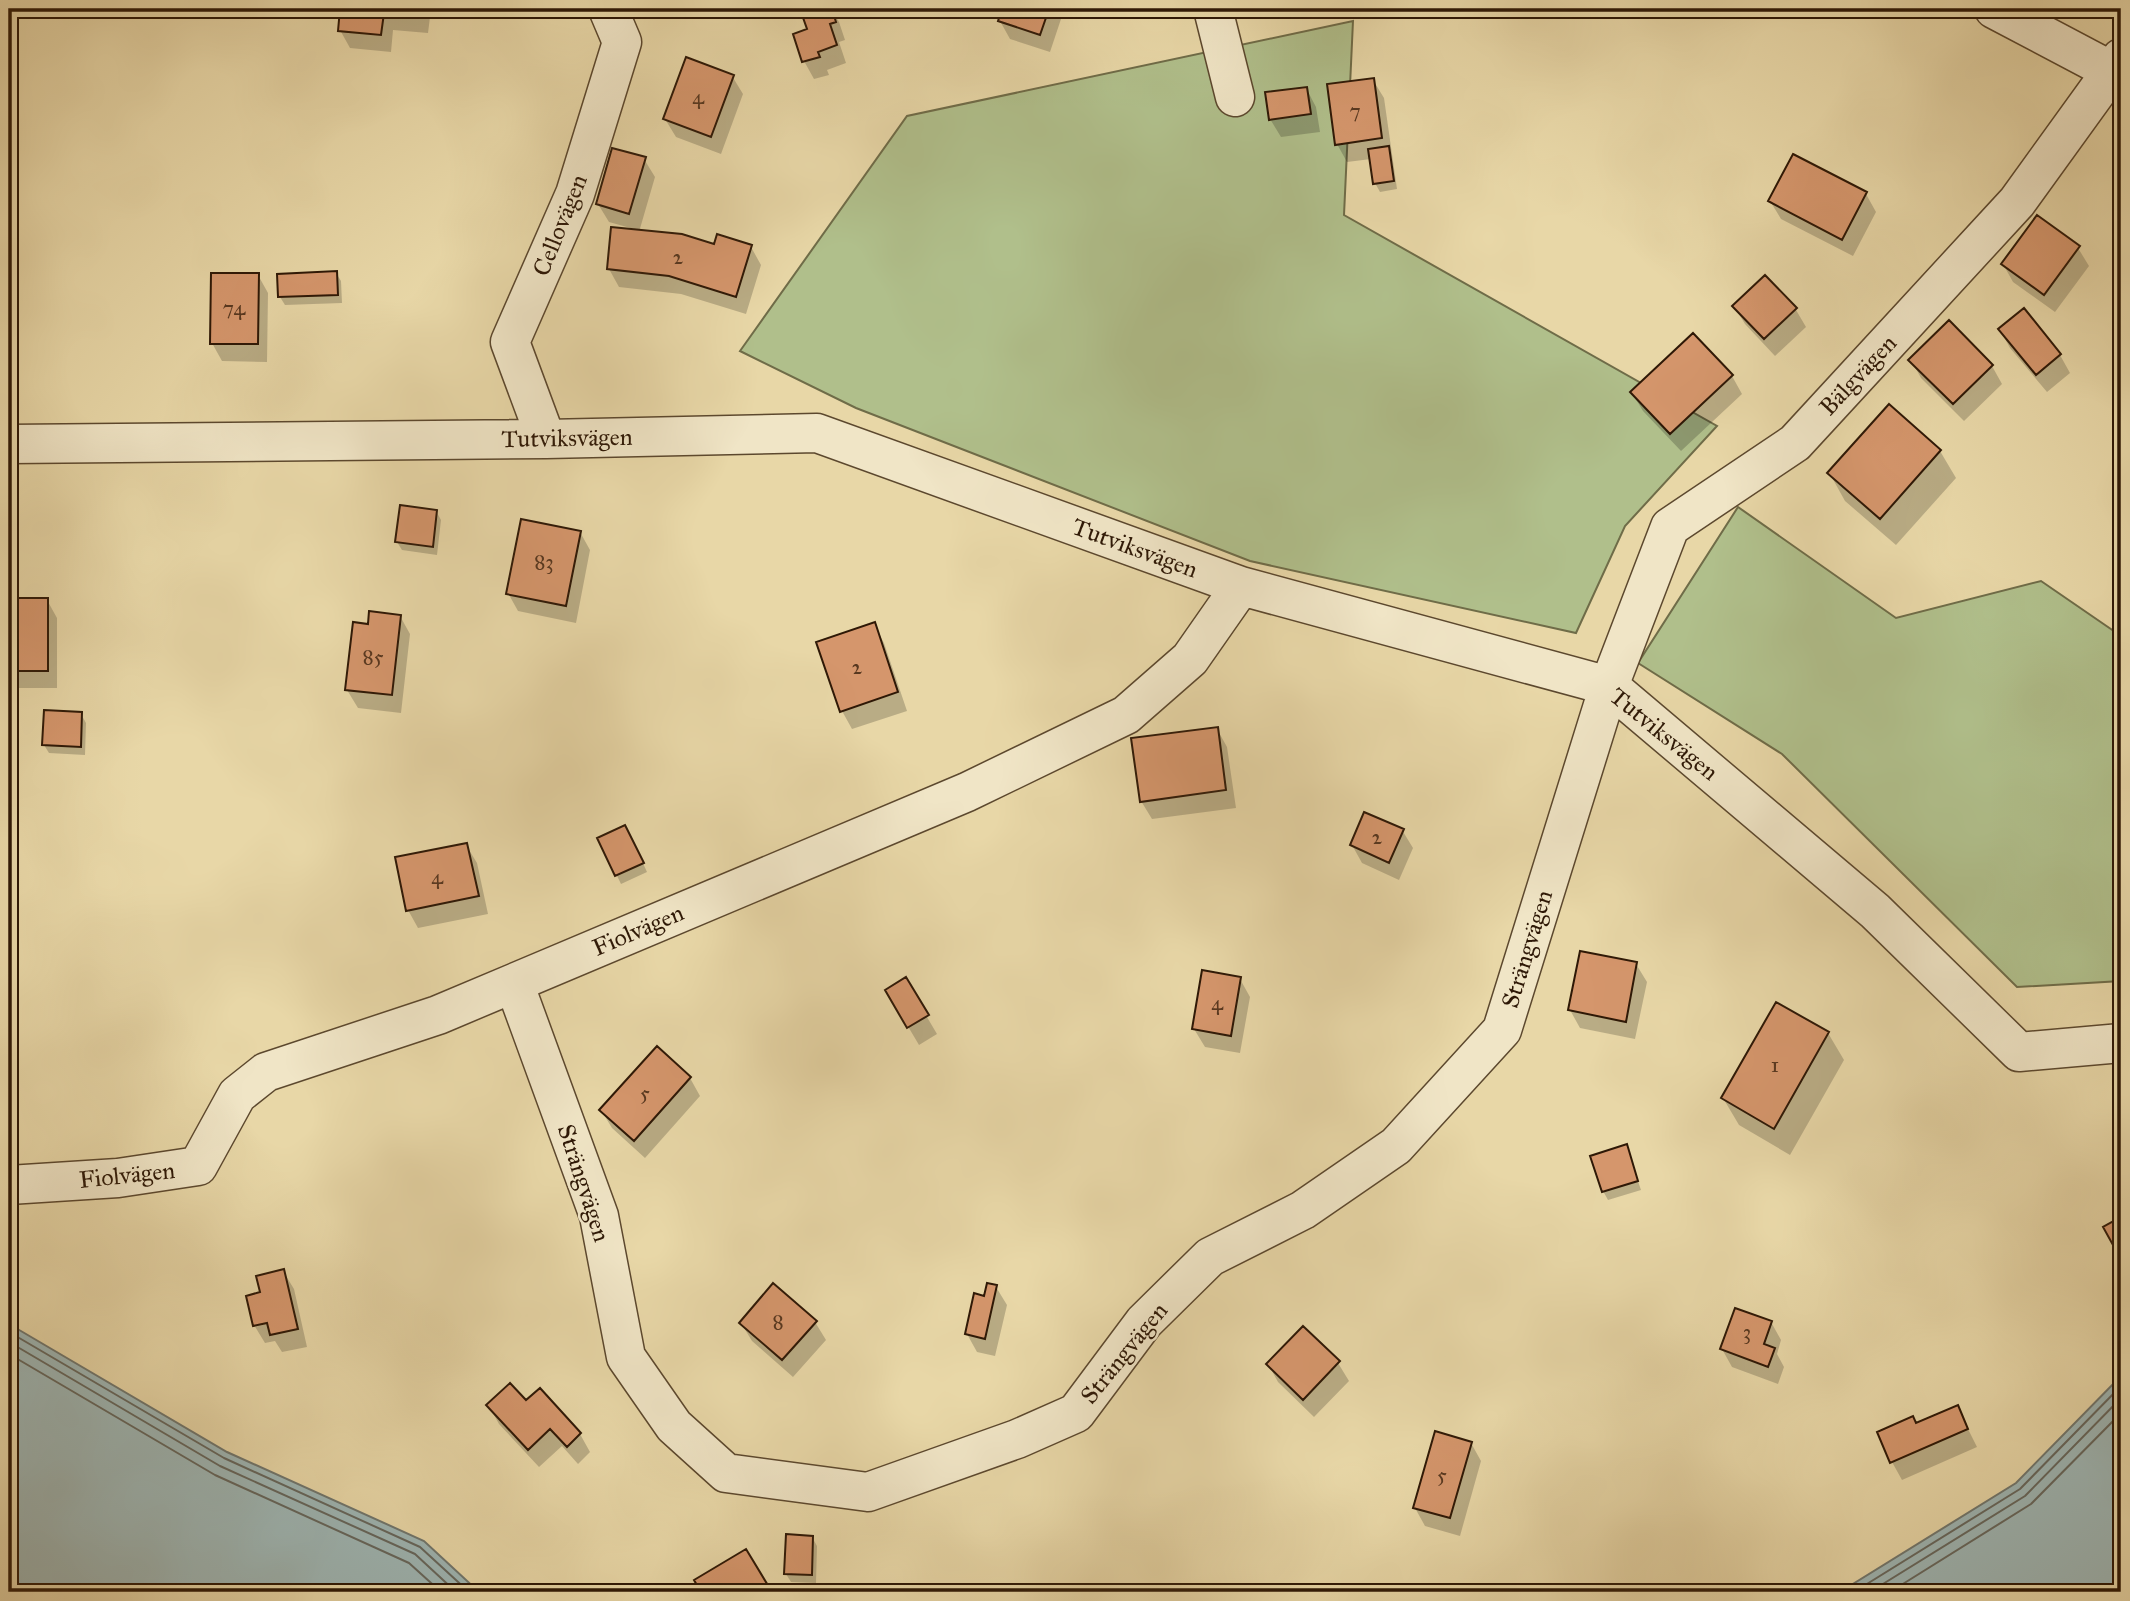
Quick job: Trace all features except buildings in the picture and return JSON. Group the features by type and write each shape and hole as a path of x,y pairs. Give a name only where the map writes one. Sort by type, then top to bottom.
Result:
{"street":[{"name":"Cellovägen","path":"546,439 510,342 575,194 622,41 608,9"},
{"path":"1213,9 1235,97"},
{"path":"1994,9 2118,68"},
{"name":"Bälgvägen","path":"1609,686 1670,527 1795,443 2017,202 2118,68"},
{"name":"Tutviksvägen","path":"9,444 546,439 817,433 1241,586 1609,686 1875,911 2019,1052 2121,1043"},
{"name":"Fiolvägen","path":"9,1185 118,1178 198,1166 237,1095 266,1072 438,1015 967,792 1126,715 1190,659 1241,586"},
{"name":"Strängvägen","path":"514,983 599,1216 626,1357 666,1415 674,1426 726,1473 868,1492 1017,1439 1076,1413 1144,1322 1210,1257 1303,1210 1396,1146 1502,1030 1609,686"}],"green space":[{"path":"1353,21 1344,215 1717,426 1625,526 1576,633 1250,561 856,408 740,351 907,116"},
{"path":"1738,507 1896,618 2041,581 2121,636 2121,981 2017,987 1782,754 1638,663"}],"water":[{"path":"9,1324 227,1452 424,1541 479,1592 9,1592"},
{"path":"2121,1376 2121,1592 1840,1592 2016,1483"}]}
